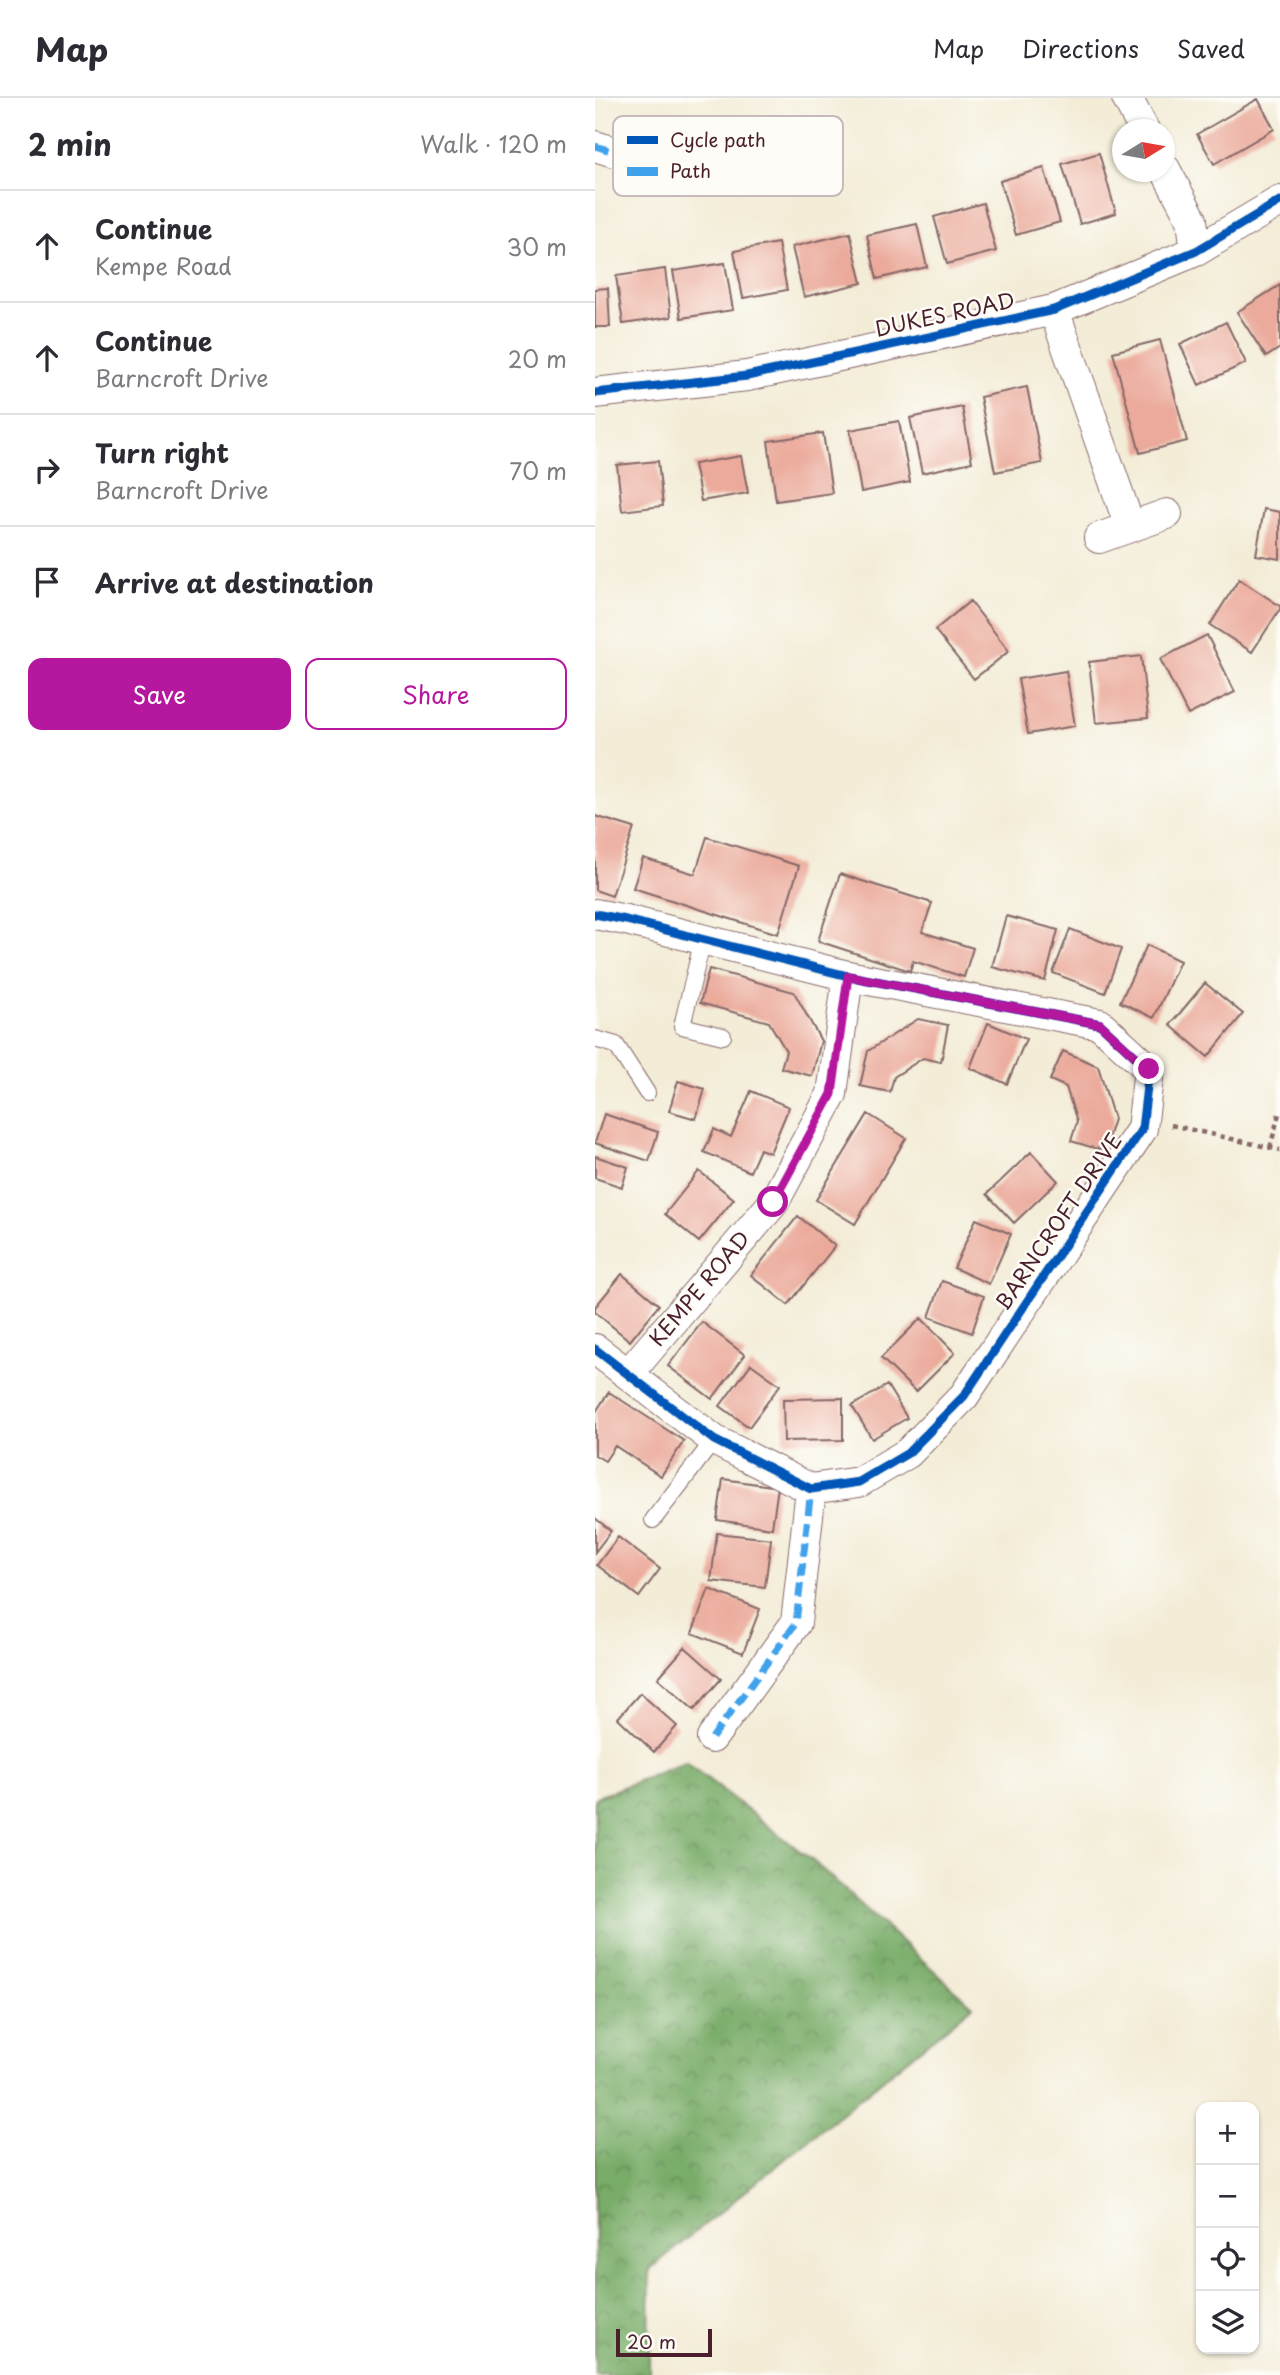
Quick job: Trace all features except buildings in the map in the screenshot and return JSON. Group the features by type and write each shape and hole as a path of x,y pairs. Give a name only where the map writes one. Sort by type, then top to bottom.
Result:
{"street":[{"path":"1127,98 1138,119"},
{"path":"595,146 613,152"},
{"path":"1171,182 1192,220 1196,251"},
{"name":"DUKES ROAD","path":"595,393 747,376 1054,310 1196,251 1280,201"},
{"path":"1192,220 1229,231"},
{"path":"1054,310 1130,527"},
{"path":"1099,538 1167,514"},
{"name":"BARNCROFT DRIVE","path":"595,914 848,976 1100,1024 1149,1069 1142,1129 964,1396 908,1453 859,1482 811,1489"},
{"name":"KEMPE ROAD","path":"629,1373 773,1202 832,1094 848,976"},
{"path":"595,1349 714,1440 811,1489 796,1623 712,1738"}],"lane":[{"path":"703,939 682,1026 723,1036"},
{"path":"595,1039 616,1045 647,1093"},
{"path":"653,1520 714,1440"}],"path":[{"path":"1270,1147 1280,1110"},
{"path":"1143,1118 1280,1150"}],"green space":[{"path":"686,1762 813,1861 973,2006 650,2269 649,2375 595,2375 595,1798"}],"marked path":[{"path":"595,146 613,152"},
{"path":"712,1738 796,1623 811,1489"}],"cycle path":[{"path":"595,393 747,376 1054,310 1196,251 1280,201"},
{"path":"595,914 848,976 1100,1024 1149,1069 1142,1129 964,1396 908,1453 859,1482 811,1489 714,1440 595,1349"}],"route":[{"path":"773,1202 832,1094 848,976 1100,1024 1149,1069"}]}
